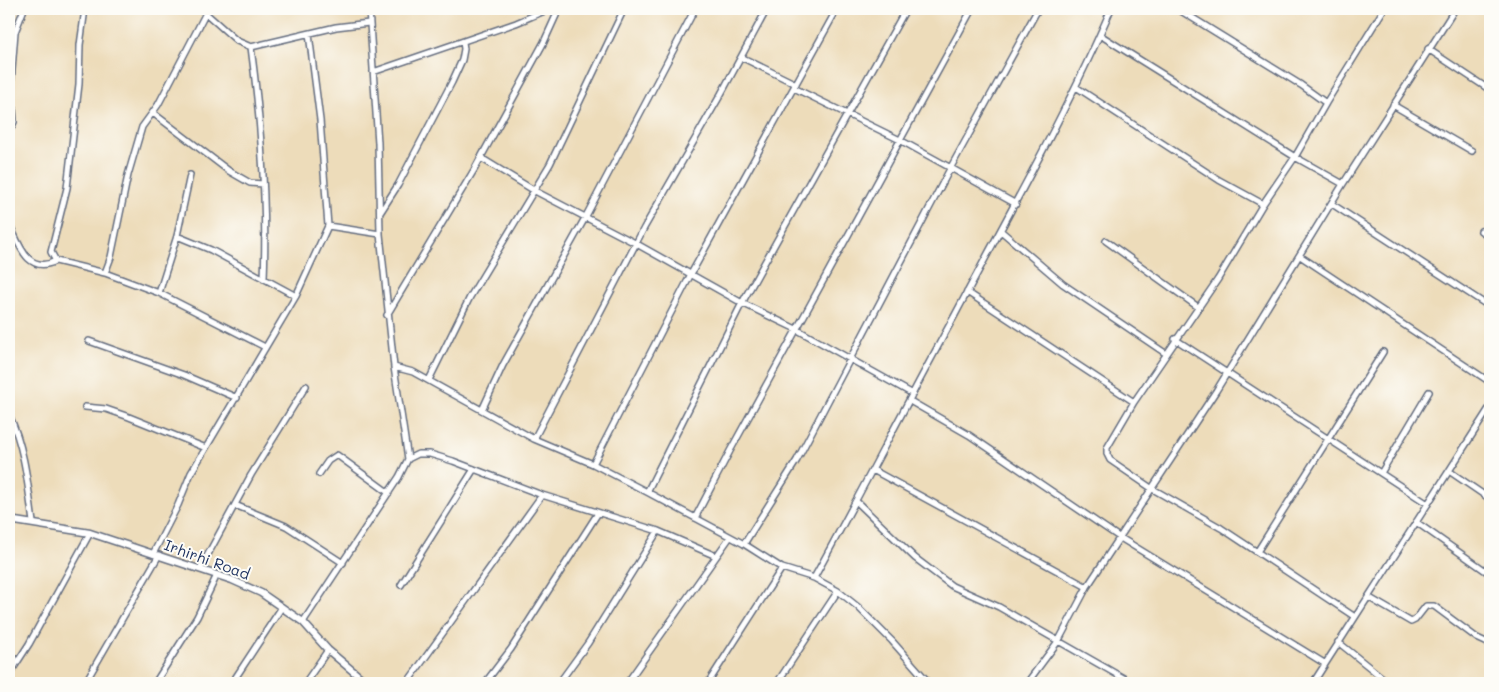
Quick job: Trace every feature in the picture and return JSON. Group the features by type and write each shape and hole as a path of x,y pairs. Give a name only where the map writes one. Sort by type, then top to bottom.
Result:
{"street":[{"path":"9,132 14,122 11,83 16,32 24,9"},
{"path":"56,261 51,252 67,188 79,84 80,37 85,9"},
{"path":"377,9 369,10 369,23 380,234 394,367 408,460"},
{"path":"373,72 463,42 549,9"},
{"path":"388,315 481,158 544,42 559,9"},
{"path":"429,380 470,298 534,191 585,94 624,9"},
{"path":"482,410 503,366 585,218 695,9"},
{"path":"534,439 635,243 767,9"},
{"path":"593,464 691,274 837,9"},
{"path":"647,492 742,303 906,9"},
{"path":"695,518 796,329 972,9"},
{"path":"744,544 797,460 951,167 1038,9"},
{"path":"814,578 1016,204 1076,87 1111,9"},
{"path":"1178,9 1301,84 1326,103"},
{"path":"1355,617 1212,523 1151,488 1110,460 1107,448 1165,353 1218,278 1262,204 1295,157 1384,9"},
{"path":"1027,683 1059,640 1087,588 1119,537 1226,375 1343,184 1455,9"},
{"path":"105,273 111,257 128,175 140,134 205,10 237,41 251,47 369,23"},
{"path":"85,683 156,554 192,473 296,296 328,226 320,120 309,34"},
{"path":"1100,35 1295,157 1343,184"},
{"path":"380,213 398,185 452,82 462,60 463,42"},
{"path":"251,47 263,184 264,279"},
{"path":"1428,49 1490,90"},
{"path":"741,58 951,167 1016,204"},
{"path":"1076,87 1219,180 1262,204"},
{"path":"1393,105 1472,151"},
{"path":"152,113 242,180 263,184"},
{"path":"481,158 534,191 635,243 742,303 796,329 913,394"},
{"path":"159,293 177,236 190,175"},
{"path":"1332,204 1490,307"},
{"path":"9,223 24,255 34,262 47,265 56,261 105,273 159,293 265,348"},
{"path":"328,226 380,234"},
{"path":"1001,231 1063,284 1165,353"},
{"path":"1481,231 1490,237"},
{"path":"177,236 211,250 296,296"},
{"path":"1106,241 1198,307"},
{"path":"1300,256 1490,382"},
{"path":"967,292 1134,402"},
{"path":"1175,339 1226,375 1428,504"},
{"path":"90,341 184,375 237,398"},
{"path":"1257,552 1384,352"},
{"path":"394,367 413,372 534,439 593,464 744,544 782,568 814,578 838,591 858,607 892,641 927,682"},
{"path":"200,569 235,505 306,386"},
{"path":"1381,473 1429,392"},
{"path":"910,401 977,440 1119,537 1324,663"},
{"path":"85,407 106,409 206,448"},
{"path":"1313,683 1324,663 1489,411"},
{"path":"9,415 14,426 22,457 33,522"},
{"path":"303,622 389,493 408,460 418,454 430,454 542,495 658,531 716,556"},
{"path":"320,474 328,461 337,455 389,493"},
{"path":"401,585 474,469"},
{"path":"873,470 1087,588"},
{"path":"1450,471 1490,499"},
{"path":"407,683 542,495"},
{"path":"856,502 915,558 952,586 999,607 1132,683"},
{"path":"235,505 286,526 343,563"},
{"path":"485,683 511,649 598,513"},
{"name":"Irhirhi Road","path":"9,520 33,522 90,533 200,569 261,593 303,622 328,650 367,683"},
{"path":"1416,522 1490,574"},
{"path":"559,683 588,643 658,531"},
{"path":"9,675 29,644 90,533"},
{"path":"627,683 730,537"},
{"path":"708,683 782,568"},
{"path":"155,683 188,633 217,575"},
{"path":"777,683 838,591"},
{"path":"1368,597 1411,622 1415,620 1426,606 1434,606 1477,638 1490,644"},
{"path":"232,683 282,607"},
{"path":"1338,642 1389,683"},
{"path":"305,683 328,650"}]}
